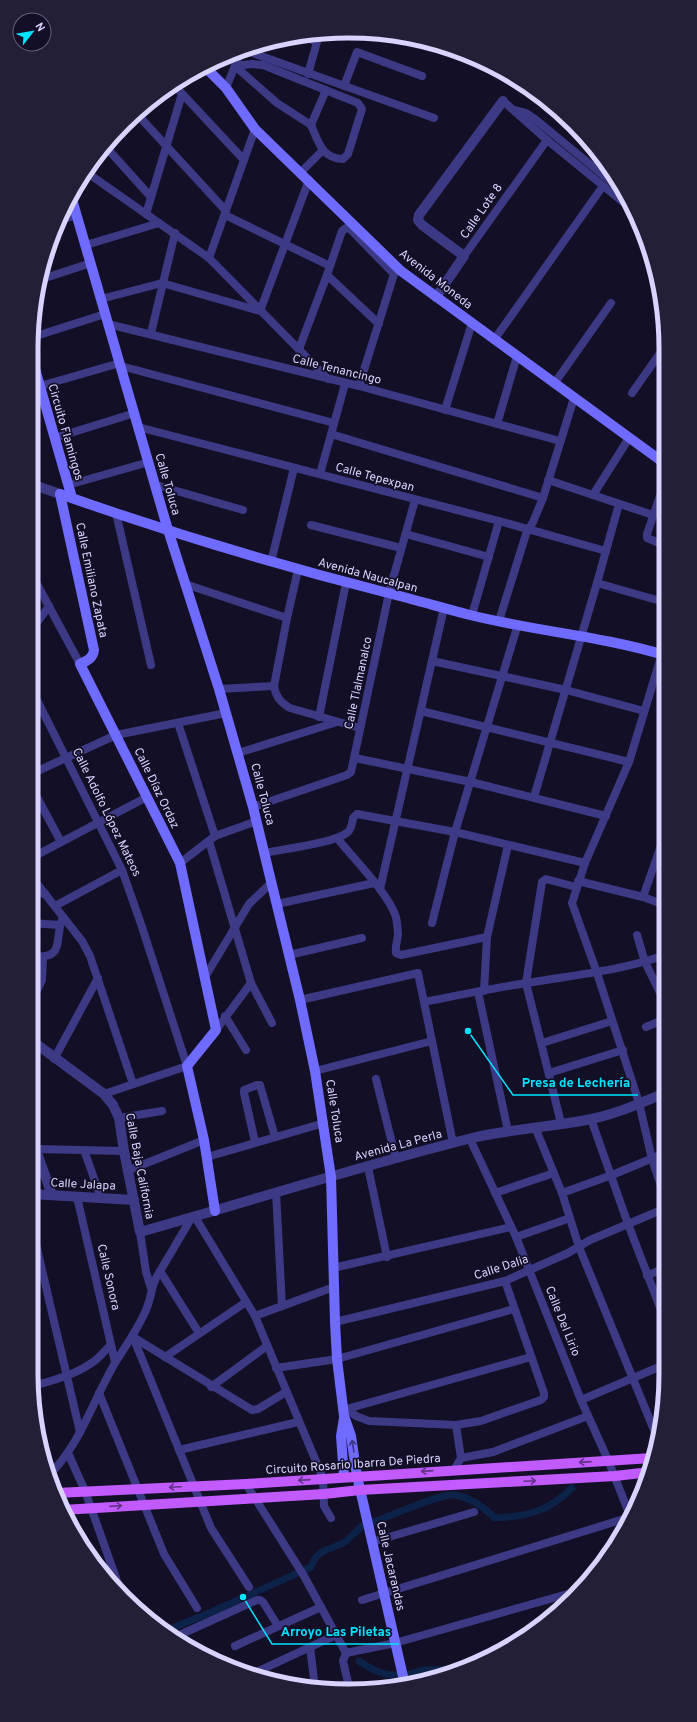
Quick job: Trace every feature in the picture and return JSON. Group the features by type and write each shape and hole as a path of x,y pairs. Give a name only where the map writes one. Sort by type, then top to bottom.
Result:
{"main road":[{"name":"Avenida Moneda","path":"211,70 255,129 402,271 554,384 659,459"},
{"name":"Calle Toluca","path":"74,204 168,530 219,689 254,807 300,1000 315,1071 331,1176 337,1359 357,1476"},
{"name":"Circuito Flamingos","path":"38,380 72,498"},
{"name":"Circuito Flamingos","path":"60,494 72,498"},
{"name":"Calle Emiliano Zapata","path":"60,494 94,650 94,655 90,659 80,664"},
{"name":"Avenida Naucalpan","path":"72,498 271,562 346,583 499,621 659,651"},
{"name":"Calle Díaz Ordaz","path":"80,664 180,864 216,1030"},
{"path":"187,1066 216,1030"},
{"name":"Calle Adolfo López Mateos","path":"187,1066 204,1140 215,1211"},
{"name":"Calle Toluca","path":"344,1477 341,1436 345,1412"},
{"name":"Circuito Rosario Ibarra De Piedra","path":"62,1493 246,1484 647,1458"},
{"path":"69,1510 324,1494 360,1490 615,1476 643,1473"},
{"name":"Calle Jacarandas","path":"357,1476 404,1679"}],"street":[{"path":"308,74 318,42 314,40"},
{"path":"344,86 357,52 422,76"},
{"path":"252,53 321,79 434,118"},
{"path":"226,88 238,59"},
{"path":"252,64 262,65 361,105 362,108 348,154 343,159 338,159 322,151 311,126 277,103 235,66 252,64"},
{"path":"311,126 322,89 321,79"},
{"path":"178,89 244,160"},
{"path":"146,214 182,94"},
{"path":"464,256 422,225 418,220 419,215 503,101 547,140 621,201"},
{"path":"512,109 526,113 535,119 610,180"},
{"path":"140,119 225,213 285,245 330,266"},
{"path":"209,258 255,129"},
{"name":"Calle Lote 8","path":"436,297 547,140"},
{"path":"109,151 151,197"},
{"path":"301,172 322,151"},
{"path":"91,175 209,258 329,380"},
{"path":"260,311 309,180"},
{"path":"494,340 603,186"},
{"path":"67,218 77,215"},
{"path":"86,245 159,224"},
{"path":"299,349 342,231 346,228 350,229 392,270 394,274 359,386"},
{"path":"151,333 175,233"},
{"path":"47,277 91,263"},
{"path":"327,275 379,324"},
{"path":"101,299 162,283 260,311"},
{"path":"554,384 611,303"},
{"path":"39,336 107,319"},
{"name":"Calle Tenancingo","path":"107,319 151,333 329,380 359,386 560,440"},
{"path":"445,410 472,323"},
{"path":"632,393 659,355"},
{"path":"497,424 517,356"},
{"path":"38,392 120,364 334,423"},
{"path":"320,474 345,384"},
{"path":"499,621 526,534 533,522 543,498 574,398"},
{"path":"54,438 135,413"},
{"name":"Calle Tepexpan","path":"138,427 499,521 606,551"},
{"path":"331,434 543,498"},
{"path":"593,495 629,438"},
{"path":"68,485 149,462"},
{"path":"271,562 294,468"},
{"path":"548,480 653,515"},
{"path":"156,485 243,510"},
{"name":"Circuito Flamingos","path":"38,486 60,494"},
{"path":"659,498 647,538 659,542"},
{"name":"Calle Tlalmanalco","path":"254,807 351,772 389,593 415,500"},
{"path":"534,797 597,583 618,504"},
{"path":"116,513 151,665"},
{"path":"472,615 499,521"},
{"path":"311,525 402,548"},
{"path":"406,534 489,557"},
{"path":"298,570 274,686 278,699 283,704 319,717 360,728"},
{"path":"319,717 346,583"},
{"path":"597,583 659,601"},
{"path":"185,584 287,618"},
{"name":"Calle Díaz Ordaz","path":"38,586 80,664"},
{"path":"38,621 49,606"},
{"path":"377,886 396,821 444,608"},
{"path":"432,923 455,832 518,624"},
{"path":"432,661 566,690 644,711"},
{"path":"659,664 629,762 585,863 572,903 597,973 639,1103 652,1159 659,1180"},
{"path":"219,689 274,686"},
{"name":"Calle Adolfo López Mateos","path":"38,702 122,870 187,1066"},
{"path":"421,711 629,762"},
{"path":"38,771 116,735 226,713"},
{"path":"238,753 338,722"},
{"path":"178,723 212,838 251,983 272,1023"},
{"path":"355,758 470,782 606,816"},
{"path":"38,854 147,797"},
{"path":"38,800 60,842"},
{"path":"265,853 337,838 350,830 354,815 455,832 585,863"},
{"path":"180,864 212,838 257,821"},
{"path":"337,838 390,904 395,916 398,936 395,947 396,953 399,955 487,937"},
{"path":"508,845 487,937 481,991 508,1131"},
{"path":"642,897 659,850"},
{"path":"55,906 122,870"},
{"path":"561,1123 526,983 542,882 546,879 577,884 642,897 659,903"},
{"path":"205,977 250,904 271,883"},
{"path":"38,885 82,941 90,956 133,1084"},
{"path":"277,904 377,886"},
{"path":"38,893 45,894"},
{"path":"38,957 50,956 56,949 59,925 63,917"},
{"path":"38,924 59,925"},
{"path":"637,935 645,962 659,991"},
{"path":"289,955 362,938"},
{"path":"38,988 42,980 43,957"},
{"path":"424,1002 526,983 597,973 645,962 659,957"},
{"path":"300,1000 418,972 453,1143"},
{"path":"54,1059 98,978"},
{"path":"216,1030 251,983"},
{"path":"225,1016 246,1050"},
{"path":"542,1043 612,1021"},
{"path":"646,1026 659,1021"},
{"path":"315,1071 432,1041"},
{"name":"Calle Baja California","path":"38,1046 54,1059 104,1094 113,1106 119,1118 127,1171 134,1200 146,1272 151,1288"},
{"path":"549,1073 622,1050"},
{"path":"104,1094 187,1066"},
{"path":"376,1079 396,1159"},
{"path":"255,1142 244,1093 246,1088 260,1085 275,1137"},
{"name":"Avenida La Perla","path":"140,1232 331,1176 453,1143 508,1131 591,1119 659,1096"},
{"path":"119,1118 162,1111"},
{"path":"591,1119 659,1306"},
{"path":"207,1157 324,1123"},
{"path":"535,1127 562,1193 579,1247 654,1430"},
{"name":"Calle Del Lirio","path":"470,1139 516,1237 581,1400 615,1476 628,1509"},
{"path":"127,1171 204,1140"},
{"path":"38,1149 124,1151"},
{"path":"84,1150 101,1198"},
{"path":"562,1193 659,1156"},
{"path":"38,1161 52,1195"},
{"path":"368,1167 387,1257"},
{"path":"495,1193 554,1173"},
{"path":"276,1192 282,1306"},
{"name":"Calle Jalapa","path":"38,1194 134,1200"},
{"name":"Calle Sonora","path":"77,1197 115,1362"},
{"name":"Calle Dalia","path":"335,1322 505,1281 530,1271 590,1240 659,1211"},
{"path":"53,1471 68,1453 115,1362 133,1337 147,1309 151,1288 194,1217 254,1316 323,1478 324,1506 331,1518"},
{"path":"516,1237 570,1218"},
{"path":"333,1268 387,1257 511,1227"},
{"path":"38,1254 80,1432"},
{"path":"647,1276 659,1270"},
{"path":"160,1271 199,1333"},
{"path":"345,1412 369,1421 456,1425 481,1421 541,1400 544,1397 544,1393 505,1281"},
{"path":"254,1316 334,1287"},
{"path":"165,1357 246,1302"},
{"path":"276,1368 337,1359 514,1309"},
{"path":"133,1337 252,1410 258,1409 286,1392"},
{"path":"133,1337 192,1486 211,1528 249,1587"},
{"path":"39,1384 66,1376 94,1361 111,1345"},
{"path":"211,1386 267,1346"},
{"path":"345,1412 531,1357"},
{"path":"581,1400 659,1367"},
{"path":"99,1393 164,1554 197,1608"},
{"path":"462,1458 493,1452 588,1416"},
{"path":"179,1450 298,1422"},
{"path":"454,1470 462,1458 456,1425"},
{"path":"68,1453 85,1491 117,1580"},
{"path":"490,1468 492,1483"},
{"path":"246,1484 304,1576 346,1653 343,1661 348,1684"},
{"path":"372,1542 474,1512"},
{"path":"362,1600 622,1519"},
{"path":"346,1653 395,1643 567,1594"},
{"path":"180,1635 257,1600 263,1602 278,1626"},
{"path":"235,1646 321,1607"},
{"path":"264,1672 310,1647 336,1635"},
{"path":"310,1647 314,1682"}],"waterway":[{"path":"373,1522 428,1501 449,1495 461,1496 472,1501 495,1518 518,1516 546,1508 572,1488"},
{"path":"171,1628 207,1614 311,1567 320,1553 346,1541 362,1526"},
{"path":"359,1661 376,1671 396,1675"},
{"path":"407,1675 423,1670 443,1669"}],"place":[{"name":"Presa de Lechería","path":"468,1031"},
{"name":"Arroyo Las Piletas","path":"243,1597"}]}
